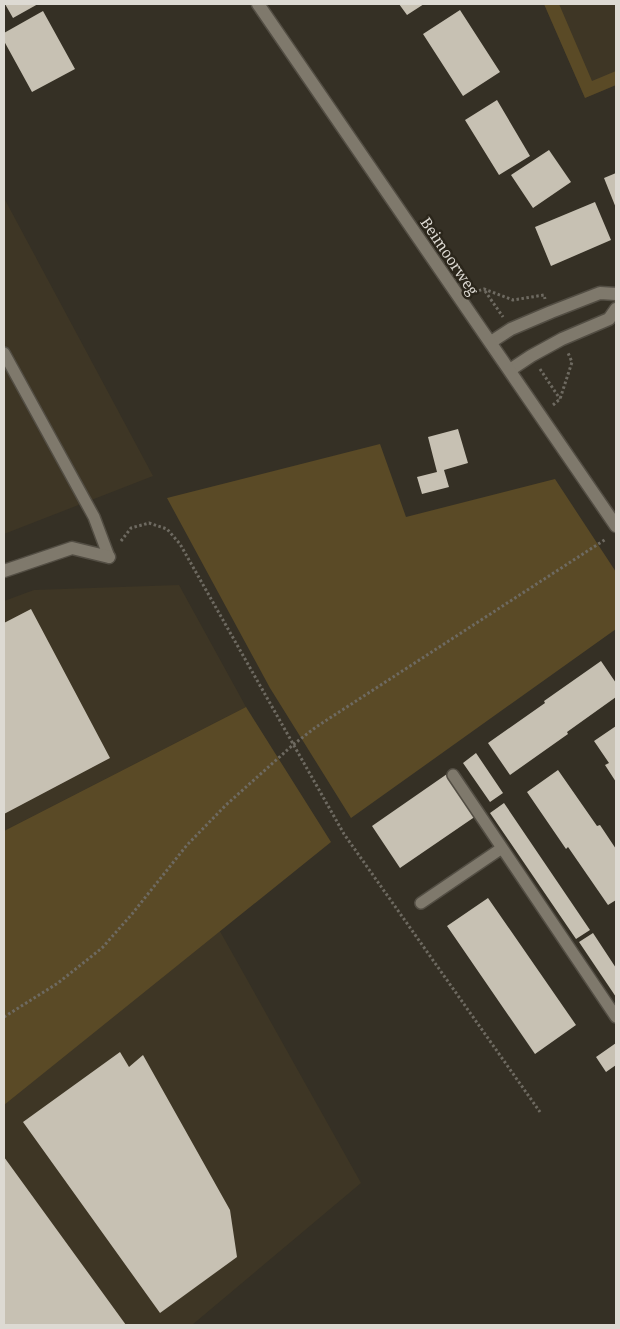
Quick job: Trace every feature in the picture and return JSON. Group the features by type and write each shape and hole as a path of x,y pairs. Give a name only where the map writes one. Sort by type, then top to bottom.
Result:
{"main road":[{"name":"Beimoorweg","path":"258,4 510,370 613,531"},
{"path":"491,342 511,329 600,293 616,294"},
{"path":"510,370 562,339 609,319 616,309"},
{"path":"4,571 72,548 109,557"}],"lane":[{"path":"4,353 94,517 109,557"},
{"path":"453,774 616,1017"},
{"path":"421,903 502,848"}],"path":[{"path":"484,289 513,300 544,295 551,312"},
{"path":"109,557 131,528 149,523 167,529 180,544 344,834 540,1112"},
{"path":"4,1018 58,983 102,948 187,845 226,805 294,744 316,727 613,531"}],"shaded area":[{"path":"544,4 616,4 616,85 585,98"},
{"path":"544,4 559,4 592,81 616,71 616,85 585,98"},
{"path":"4,198 153,476 4,534"},
{"path":"380,444 406,517 555,479 616,572 616,629 351,818 270,688 167,498"},
{"path":"179,585 246,707 4,831 4,601 34,590"},
{"path":"246,707 331,842 4,1105 4,831"},
{"path":"217,926 361,1183 192,1325 4,1325 4,1102"}],"building":[{"path":"5,4 38,4 13,18"},
{"path":"399,4 424,4 407,15"},
{"path":"460,10 500,72 463,96 423,34"},
{"path":"43,11 75,69 32,92 4,41 4,33"},
{"path":"497,100 530,156 499,175 465,120"},
{"path":"549,150 571,182 533,208 511,175"},
{"path":"616,173 616,208 604,178"},
{"path":"595,202 611,240 551,266 535,227"},
{"path":"458,429 468,463 444,470 449,487 422,494 417,477 437,472 428,437"},
{"path":"31,609 110,758 4,814 4,623"},
{"path":"601,661 616,683 616,697 510,775 488,743"},
{"path":"616,726 616,782 605,765 609,763 594,741"},
{"path":"476,753 503,793 490,802 463,763"},
{"path":"558,770 597,826 600,825 616,849 616,900 608,905 568,847 566,849 527,792"},
{"path":"447,774 476,816 400,868 372,826"},
{"path":"504,803 590,930 576,939 490,813"},
{"path":"488,898 576,1025 535,1054 447,926"},
{"path":"593,933 616,968 616,997 579,942"},
{"path":"616,1043 616,1065 606,1072 596,1057"},
{"path":"120,1052 129,1067 143,1055 230,1210 237,1257 160,1313 23,1122"},
{"path":"4,1157 126,1325 4,1325"}]}
